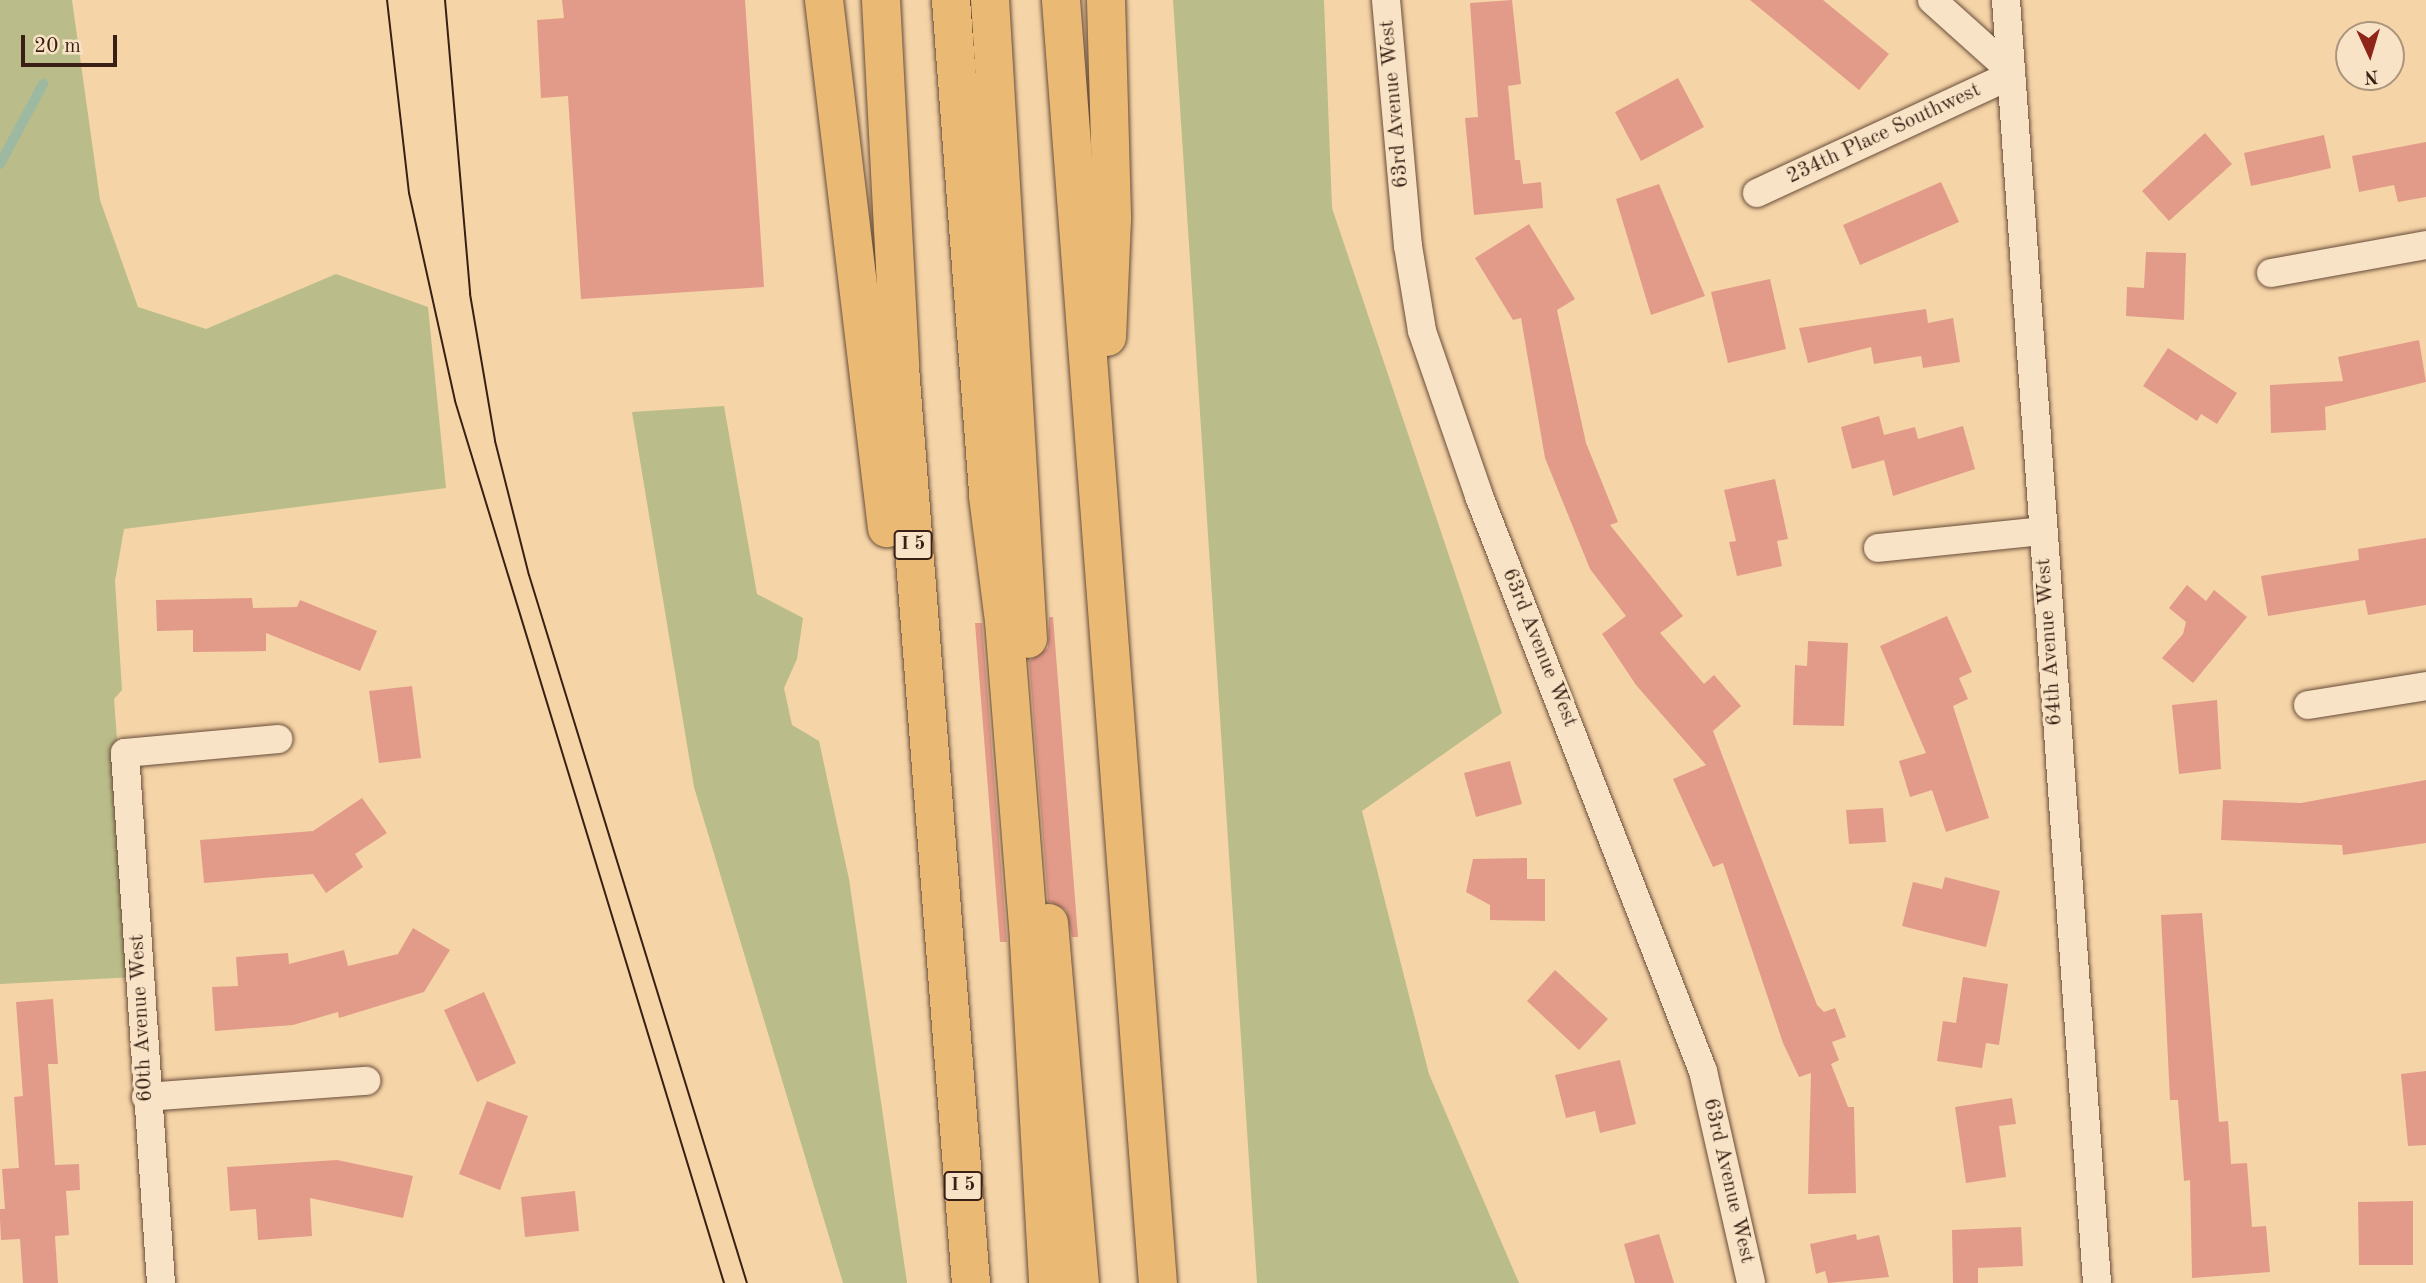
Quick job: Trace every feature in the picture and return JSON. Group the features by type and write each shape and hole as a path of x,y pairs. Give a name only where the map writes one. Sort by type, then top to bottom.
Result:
{"highway":[{"path":"824,0 955,1090"},
{"name":"I 5","path":"881,0 901,381 971,1283"},
{"path":"951,0 988,496 1004,621 1029,941 1048,1283"},
{"path":"990,0 1029,646 1080,1283"},
{"path":"1061,0 1158,1283"},
{"path":"1100,525 1112,219 1106,0"}],"street":[{"name":"63rd Avenue West","path":"1386,0 1408,246 1422,331 1479,496 1703,1071 1751,1283"},
{"path":"1932,0 2011,73"},
{"name":"64th Avenue West","path":"2006,0 2097,1283"},
{"name":"234th Place Southwest","path":"1757,193 2011,73"},
{"path":"2271,273 2426,245"},
{"path":"1878,548 2042,531"},
{"path":"2308,705 2426,686"},
{"name":"60th Avenue West","path":"161,1283 146,1097 125,754 278,738"},
{"path":"146,1097 366,1081"}],"green space":[{"path":"0,0 72,0 100,200 138,307 206,329 336,274 428,307 446,488 124,529 115,581 122,690 114,699 135,977 0,984"},
{"path":"1173,0 1324,0 1332,208 1502,713 1362,811 1429,1074 1519,1283 1257,1283"},
{"path":"724,406 757,594 803,618 797,659 784,688 792,725 819,741 849,879 907,1283 843,1283 694,787 632,412"}],"building":[{"path":"562,0 745,0 764,287 581,299 568,96 541,98 537,20 564,18"},
{"path":"1512,0 1521,84 1508,86 1515,160 1520,160 1523,184 1541,182 1543,208 1474,215 1465,118 1478,117 1470,3"},
{"path":"1750,0 1823,0 1889,54 1859,90"},
{"path":"1678,78 1704,127 1641,161 1615,112"},
{"path":"2205,133 2232,164 2169,221 2142,191"},
{"path":"2324,135 2331,168 2251,186 2244,153"},
{"path":"2426,142 2426,197 2398,202 2394,185 2359,192 2352,156"},
{"path":"1941,182 1959,222 1860,265 1843,225"},
{"path":"1659,184 1705,296 1651,315 1616,199"},
{"path":"1529,224 1575,299 1557,310 1586,443 1618,522 1610,525 1683,616 1660,633 1704,684 1714,675 1741,706 1713,731 1817,1005 1824,1012 1835,1008 1846,1037 1832,1042 1839,1060 1831,1064 1848,1107 1854,1107 1856,1193 1808,1194 1811,1073 1799,1077 1783,1043 1723,863 1713,867 1673,779 1706,765 1636,685 1602,634 1626,616 1590,569 1545,458 1521,318 1513,320 1475,258"},
{"path":"2146,252 2186,253 2184,320 2126,316 2127,287 2144,288"},
{"path":"1770,279 1786,349 1728,363 1711,292"},
{"path":"1926,309 1928,323 1953,318 1960,362 1923,368 1921,356 1874,364 1871,347 1808,363 1799,328"},
{"path":"2419,340 2426,382 2325,407 2326,430 2271,433 2270,385 2343,381 2338,357"},
{"path":"2168,348 2237,393 2217,424 2201,414 2197,421 2143,386"},
{"path":"1879,416 1884,435 1915,427 1918,439 1963,426 1975,469 1893,496 1884,460 1852,469 1841,427"},
{"path":"1775,479 1788,539 1777,541 1782,566 1737,576 1729,542 1736,541 1724,490"},
{"path":"2426,538 2426,605 2368,615 2365,600 2268,616 2261,576 2359,560 2358,549"},
{"path":"2187,585 2206,601 2214,590 2247,617 2193,683 2162,658 2183,634 2186,622 2169,608"},
{"path":"252,598 253,608 297,607 300,600 377,631 360,671 266,633 266,651 193,652 193,630 157,631 156,600"},
{"path":"1947,616 1972,672 1959,678 1968,699 1953,706 1989,818 1946,832 1932,790 1910,797 1899,761 1926,753 1880,646"},
{"path":"1049,617 1053,617 1078,937 1072,937 1066,910 1048,901 1029,661 1048,648"},
{"path":"975,623 982,623 1007,942 1000,942"},
{"path":"1808,641 1848,643 1844,726 1793,725 1795,665 1807,666"},
{"path":"412,686 421,758 379,763 369,691"},
{"path":"2217,700 2221,769 2179,774 2172,705"},
{"path":"1510,761 1522,804 1476,817 1464,773"},
{"path":"2426,780 2426,843 2343,855 2342,845 2221,840 2223,800 2301,803"},
{"path":"362,798 387,833 355,854 363,867 326,893 313,874 204,883 200,840 313,831"},
{"path":"1883,808 1886,842 1849,844 1846,810"},
{"path":"1527,858 1527,879 1545,879 1545,921 1490,920 1490,905 1466,892 1473,859"},
{"path":"1945,877 2000,891 1986,947 1902,926 1913,882 1942,889"},
{"path":"2202,913 2219,1122 2228,1121 2231,1164 2247,1163 2252,1227 2266,1226 2270,1272 2192,1278 2190,1180 2184,1181 2178,1100 2170,1100 2161,915"},
{"path":"413,928 450,950 424,992 339,1018 338,1012 293,1025 215,1031 212,987 238,986 236,957 288,953 289,964 344,950 348,966 398,954"},
{"path":"1555,970 1608,1019 1579,1050 1527,1001"},
{"path":"1963,977 2008,984 1999,1045 1986,1043 1982,1068 1937,1061 1943,1021 1956,1023"},
{"path":"484,992 516,1063 477,1082 444,1010"},
{"path":"53,999 58,1064 48,1064 55,1165 79,1164 80,1190 66,1191 69,1235 55,1236 58,1283 23,1283 20,1239 1,1240 0,1219 0,1209 5,1209 2,1169 19,1168 14,1097 23,1096 16,1002"},
{"path":"1620,1060 1636,1124 1600,1133 1595,1111 1566,1118 1555,1075"},
{"path":"2426,1071 2426,1145 2408,1146 2401,1074"},
{"path":"2012,1098 2016,1124 1999,1126 2006,1177 1966,1183 1955,1107"},
{"path":"487,1101 528,1116 500,1190 459,1174"},
{"path":"337,1160 413,1176 403,1218 310,1198 312,1236 258,1240 256,1209 230,1211 227,1167"},
{"path":"575,1191 579,1231 525,1237 521,1197"},
{"path":"2413,1201 2413,1265 2359,1265 2358,1202"},
{"path":"2021,1227 2023,1266 1978,1268 1978,1283 1953,1283 1952,1230"},
{"path":"1659,1234 1674,1283 1635,1283 1624,1244"},
{"path":"1856,1234 1857,1240 1879,1235 1889,1277 1828,1283 1825,1271 1816,1274 1810,1244"}],"waterway":[{"path":"0,164 43,84"}],"tram line":[{"path":"387,0 409,193 455,401 724,1283"},
{"path":"445,0 470,294 495,441 529,575 747,1283"}]}
